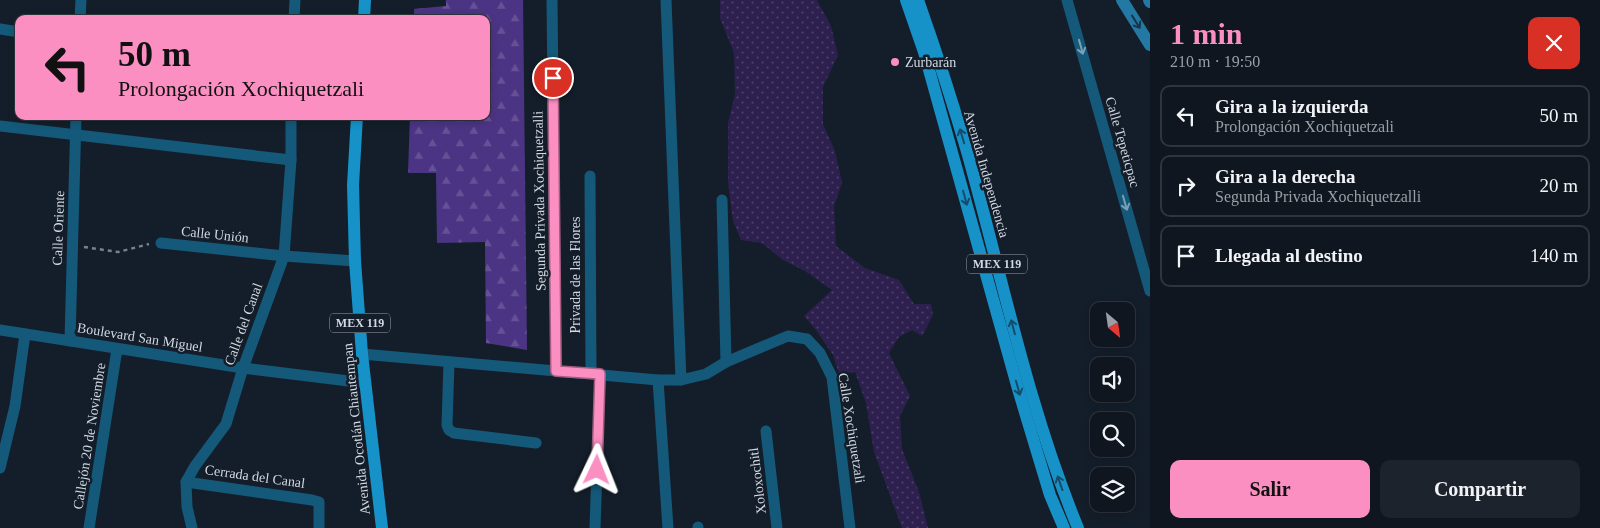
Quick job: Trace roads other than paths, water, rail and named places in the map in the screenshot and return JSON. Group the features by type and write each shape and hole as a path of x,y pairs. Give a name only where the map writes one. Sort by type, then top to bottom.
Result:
{"main road":[{"path":"364,15 365,0"},
{"name":"Avenida Independencia","path":"906,0 924,52 1018,389 1050,495 1064,528"},
{"name":"Avenida Independencia","path":"918,0 968,154 1028,386 1062,489 1078,528"},
{"path":"1122,0 1150,44"},
{"name":"Avenida Ocotlán Chiautempan","path":"357,120 353,185 355,260 362,354 382,528"}],"street":[{"path":"80,15 81,0"},
{"path":"294,0 294,15"},
{"name":"Segunda Privada Xochiquetzalli","path":"552,0 556,371"},
{"path":"666,0 681,380"},
{"name":"Calle Tepeticpac","path":"1067,0 1144,251 1150,292"},
{"path":"0,29 15,31"},
{"name":"Calle Oriente","path":"70,342 76,120"},
{"name":"Calle del Canal","path":"186,482 195,466 226,424 243,368 284,256 291,160 291,120"},
{"path":"0,126 291,160"},
{"name":"Privada de las Flores","path":"590,176 595,374 596,528"},
{"path":"362,354 658,380 681,380 706,374 726,362 722,200"},
{"name":"Calle Unión","path":"161,243 284,256 355,260"},
{"name":"Boulevard San Miguel","path":"0,330 243,368 365,383"},
{"path":"0,468 16,406 25,334"},
{"name":"Calle Xochiquetzali","path":"726,362 788,336 807,339 820,354 832,377 845,472 850,528"},
{"name":"Callejón 20 de Noviembre","path":"90,528 117,349"},
{"path":"449,362 446,426 449,430 454,433 536,443"},
{"path":"658,380 668,528"},
{"name":"Xoloxochitl","path":"766,431 778,528"},
{"path":"186,482 187,507 192,528"},
{"name":"Cerrada del Canal","path":"186,482 319,502 319,528"}],"place":[{"name":"Zurbarán","path":"895,62"}]}
